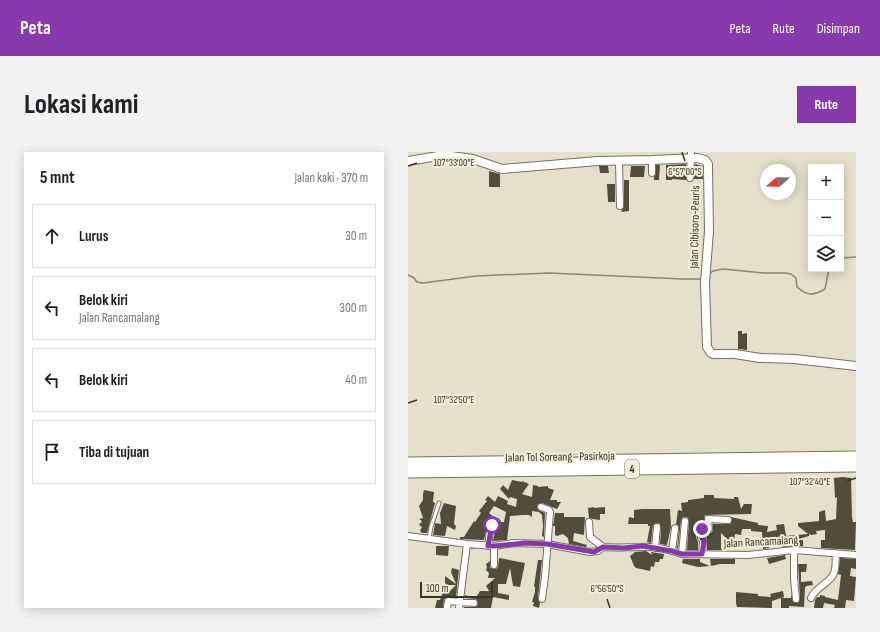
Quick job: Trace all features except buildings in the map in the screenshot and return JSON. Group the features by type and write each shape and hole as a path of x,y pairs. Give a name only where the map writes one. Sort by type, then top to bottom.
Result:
{"highway":[{"name":"Jalan Tol Soreang–Pasirkoja","path":"408,463 856,457"},
{"name":"Jalan Tol Soreang–Pasirkoja","path":"408,472 856,466"}],"street":[{"path":"408,161 444,155 474,159 502,169 598,161 652,160 694,155 690,178"},
{"name":"Jalan Cibisoro-Peuris","path":"694,155 705,160 708,164 709,231 706,273 707,347 713,354 735,354 760,358 795,359 856,366"},
{"path":"652,160 652,173"},
{"path":"619,161 620,206"},
{"path":"541,507 549,511 542,599"},
{"path":"702,554 704,541 702,538 702,529 709,529 708,519 728,520"},
{"path":"682,554 685,521"},
{"path":"494,565 490,542 492,525 497,522"},
{"path":"589,522 590,537 602,548"},
{"path":"655,548 657,527"},
{"path":"672,551 675,528"},
{"name":"Jalan Rancamalang","path":"408,536 467,544 490,542 547,544 590,552 594,552 602,548 643,546 682,554 748,555 794,550 836,552 856,555"},
{"path":"459,605 467,544"},
{"path":"794,550 796,599"},
{"path":"811,598 814,593 827,582 834,572 836,552"},
{"path":"447,608 448,601 459,605 474,603"}],"lane":[{"path":"429,538 439,503"}],"waterway":[{"path":"844,258 856,257"},
{"path":"709,274 713,271 723,269 791,274 796,278 797,287 804,292 814,294 825,289 828,272"},
{"path":"408,275 414,278 417,282 423,283 476,276 549,273 702,279"}],"route":[{"path":"492,525 488,546 514,543 547,544 590,552 598,551 603,547 624,548 643,546 682,554 702,554 704,541 702,538 702,529"}]}
